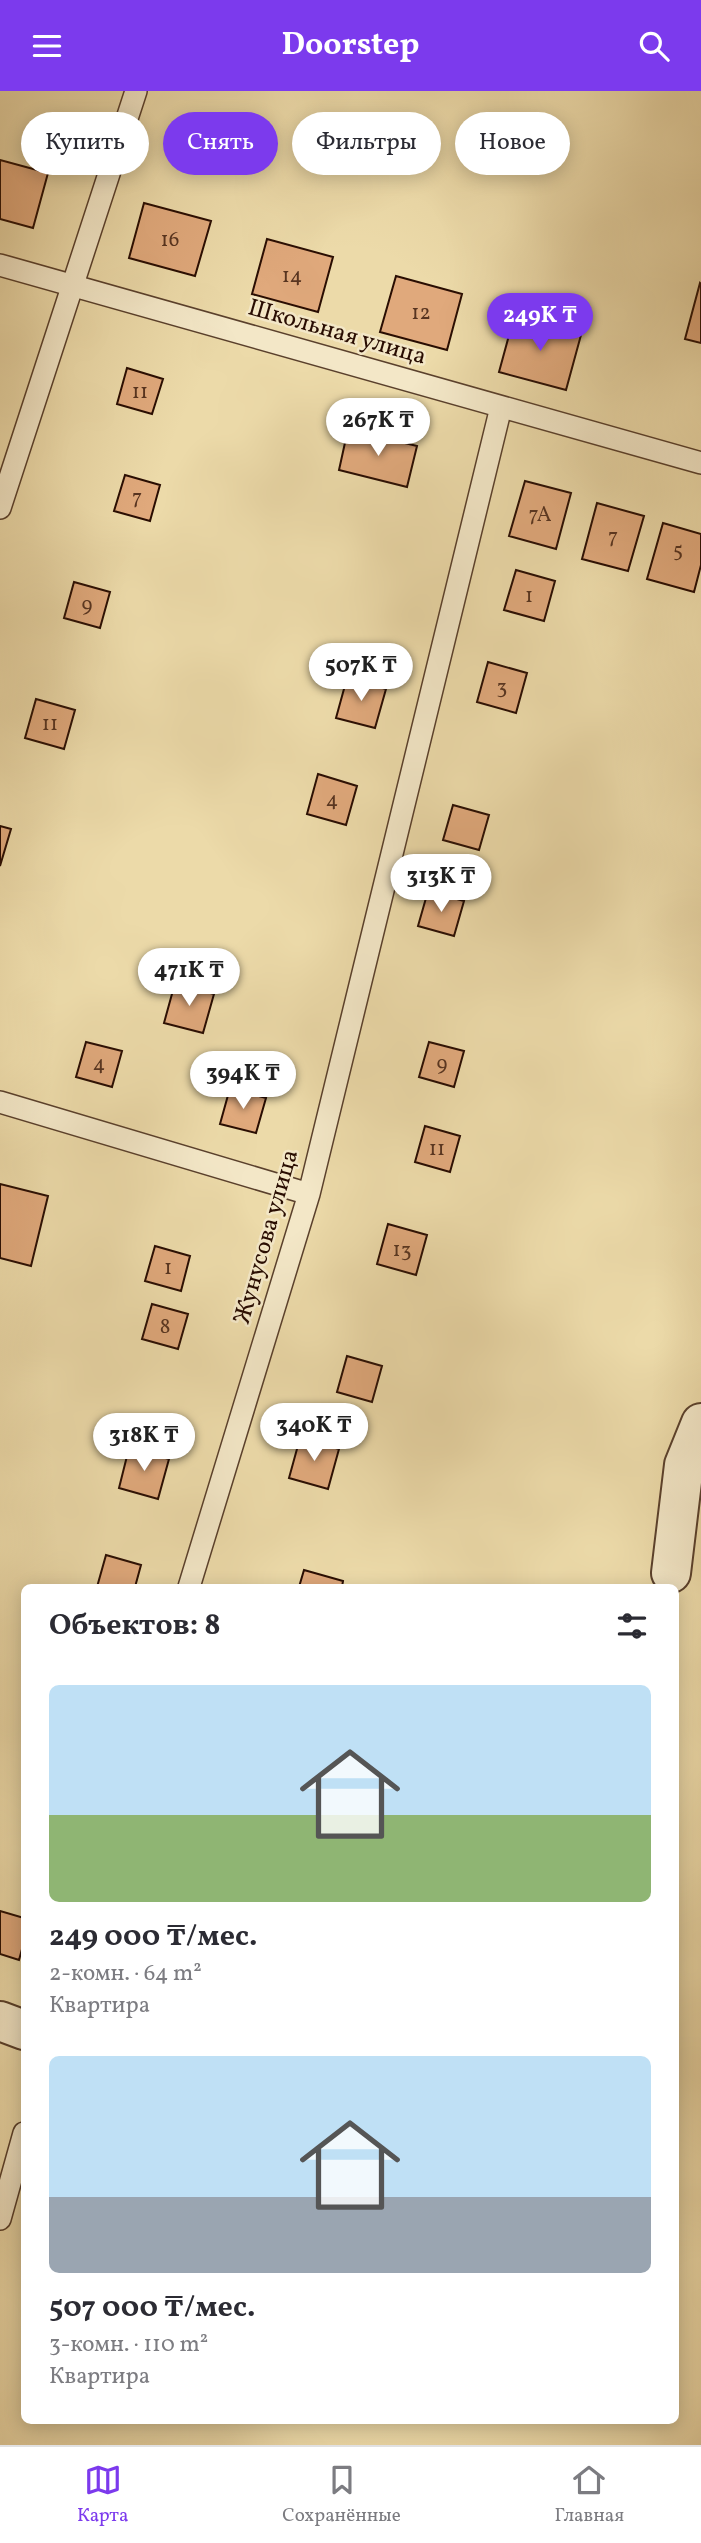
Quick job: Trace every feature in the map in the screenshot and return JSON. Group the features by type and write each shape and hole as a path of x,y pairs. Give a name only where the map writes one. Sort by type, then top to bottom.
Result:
{"street":[{"path":"671,1573 684,1465 701,1423"},
{"path":"0,2021 21,2029"}],"lane":[{"path":"0,508 136,91"},
{"name":"Школьная улица","path":"0,265 701,463"},
{"name":"Жунусова улица","path":"190,1584 309,1194 501,407"},
{"path":"0,1102 309,1194"},
{"path":"0,2219 21,2144"}],"building":[{"path":"0,160 21,166 21,175 47,175 33,228 0,219"},
{"path":"144,203 211,221 195,276 129,258"},
{"path":"267,239 333,257 318,312 252,294"},
{"path":"396,276 462,294 447,350 380,332"},
{"path":"701,284 701,343 685,339"},
{"path":"514,317 581,335 566,390 499,372"},
{"path":"127,368 163,379 152,414 117,404"},
{"path":"348,429 417,446 407,487 339,470"},
{"path":"125,475 160,485 150,521 114,511"},
{"path":"525,481 571,493 556,549 509,536"},
{"path":"597,503 644,516 628,571 582,559"},
{"path":"663,523 701,534 701,565 694,592 647,579"},
{"path":"516,570 555,581 544,621 504,610"},
{"path":"74,582 110,592 100,628 64,618"},
{"path":"488,662 527,673 516,713 477,702"},
{"path":"347,678 386,689 375,728 336,718"},
{"path":"36,699 75,710 64,749 25,738"},
{"path":"318,774 357,786 346,825 307,814"},
{"path":"453,805 489,815 479,850 443,840"},
{"path":"0,826 11,829 0,866"},
{"path":"428,891 464,901 454,936 418,926"},
{"path":"175,983 214,994 203,1033 164,1023"},
{"path":"86,1042 122,1051 112,1087 76,1077"},
{"path":"429,1042 464,1051 454,1087 419,1077"},
{"path":"230,1088 266,1098 256,1133 220,1124"},
{"path":"425,1126 460,1136 450,1172 415,1162"},
{"path":"0,1184 48,1196 31,1266 0,1258"},
{"path":"388,1224 427,1235 416,1275 377,1264"},
{"path":"155,1246 190,1256 181,1291 145,1281"},
{"path":"152,1304 188,1314 178,1349 142,1339"},
{"path":"347,1356 382,1366 372,1402 337,1392"},
{"path":"300,1438 339,1449 328,1489 289,1478"},
{"path":"129,1448 169,1459 158,1499 119,1488"},
{"path":"106,1555 141,1565 136,1584 98,1584"},
{"path":"304,1570 343,1581 342,1584 300,1584"},
{"path":"0,1911 21,1917 21,1953 19,1960 0,1954"}]}
